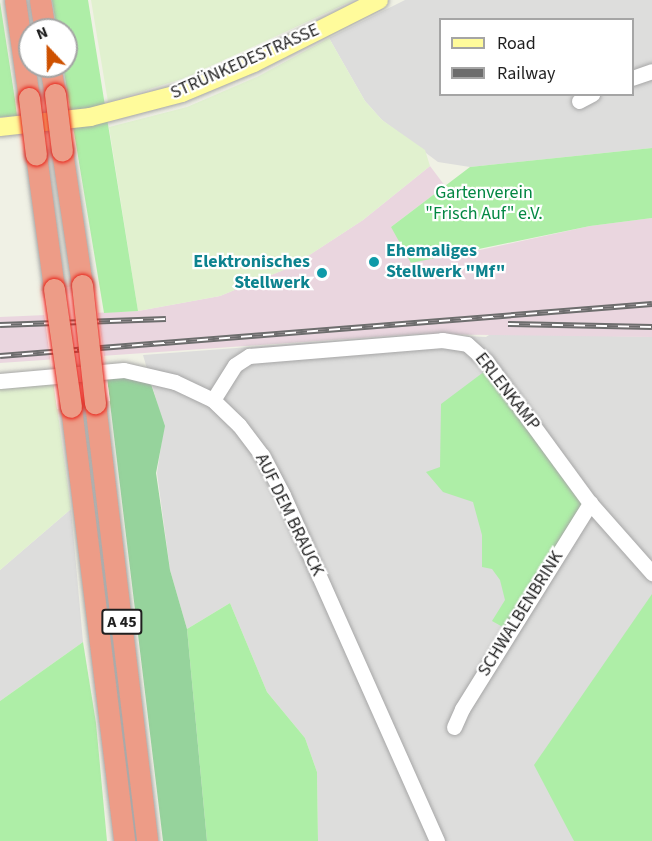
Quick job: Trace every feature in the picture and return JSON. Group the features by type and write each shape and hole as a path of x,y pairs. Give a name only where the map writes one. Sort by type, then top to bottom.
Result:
{"highway":[{"name":"A 45","path":"15,0 71,407 124,841"},
{"path":"40,0 43,18"},
{"name":"A 45","path":"52,78 82,285 147,841"}],"main road":[{"name":"STRÜNKEDESTRASSE","path":"0,127 90,117 182,93 254,63 379,0"}],"street":[{"path":"634,78 652,71"},
{"name":"ERLENKAMP","path":"213,400 235,365 249,356 455,340 467,344 486,361 590,503 652,573"},
{"name":"AUF DEM BRAUCK","path":"0,381 124,370 175,382 213,400 239,425 262,455 283,495 437,841"},
{"name":"SCHWALBENBRINK","path":"454,727 462,708 590,503"}],"shaded area":[{"path":"405,0 652,0 652,148 470,167 438,162 382,120 365,101 329,38"},
{"path":"430,166 445,186 391,227 480,250 590,226 652,218 652,337 419,334 0,363 0,317 138,311 220,296 291,267 363,220"},
{"path":"492,333 652,337 652,841 318,841 317,772 305,738 267,692 230,603 187,629 170,570 157,473 164,426 143,355 419,334 486,337"},
{"path":"71,509 83,642 0,701 0,570"}],"green space":[{"path":"52,0 88,0 138,311 104,313 65,78 78,78 78,18 55,18"},
{"path":"91,0 354,0 185,78 108,102"},
{"path":"0,2 15,100 17,116 0,117"},
{"path":"329,38 365,101 382,120 425,150 430,166 363,220 291,267 220,296 138,311 109,127 187,107 259,76"},
{"name":"Gartenverein \"Frisch Auf\" e.V.","path":"652,148 652,218 590,226 411,263 391,227 470,167"},
{"path":"489,368 589,504 510,631 492,621 505,600 500,580 492,569 482,567 482,535 473,502 443,492 426,472 440,467 441,404"},
{"path":"106,370 148,375 165,426 156,473 170,570 187,629 207,841 163,841"},
{"path":"23,385 54,385 71,509 0,570 0,389"},
{"path":"652,594 652,841 574,841 534,765"},
{"path":"230,603 267,692 305,738 317,772 318,841 207,841 187,629"},
{"path":"83,642 96,723 107,841 0,841 0,701"}],"pier":[{"path":"94,283 110,401 57,409 41,291"}],"railway":[{"path":"0,356 652,304"},
{"path":"0,325 166,319"},
{"path":"508,324 652,327"}],"place":[{"name":"Ehemaliges Stellwerk \"Mf\"","path":"374,262"},
{"name":"Elektronisches Stellwerk","path":"322,273"}]}
